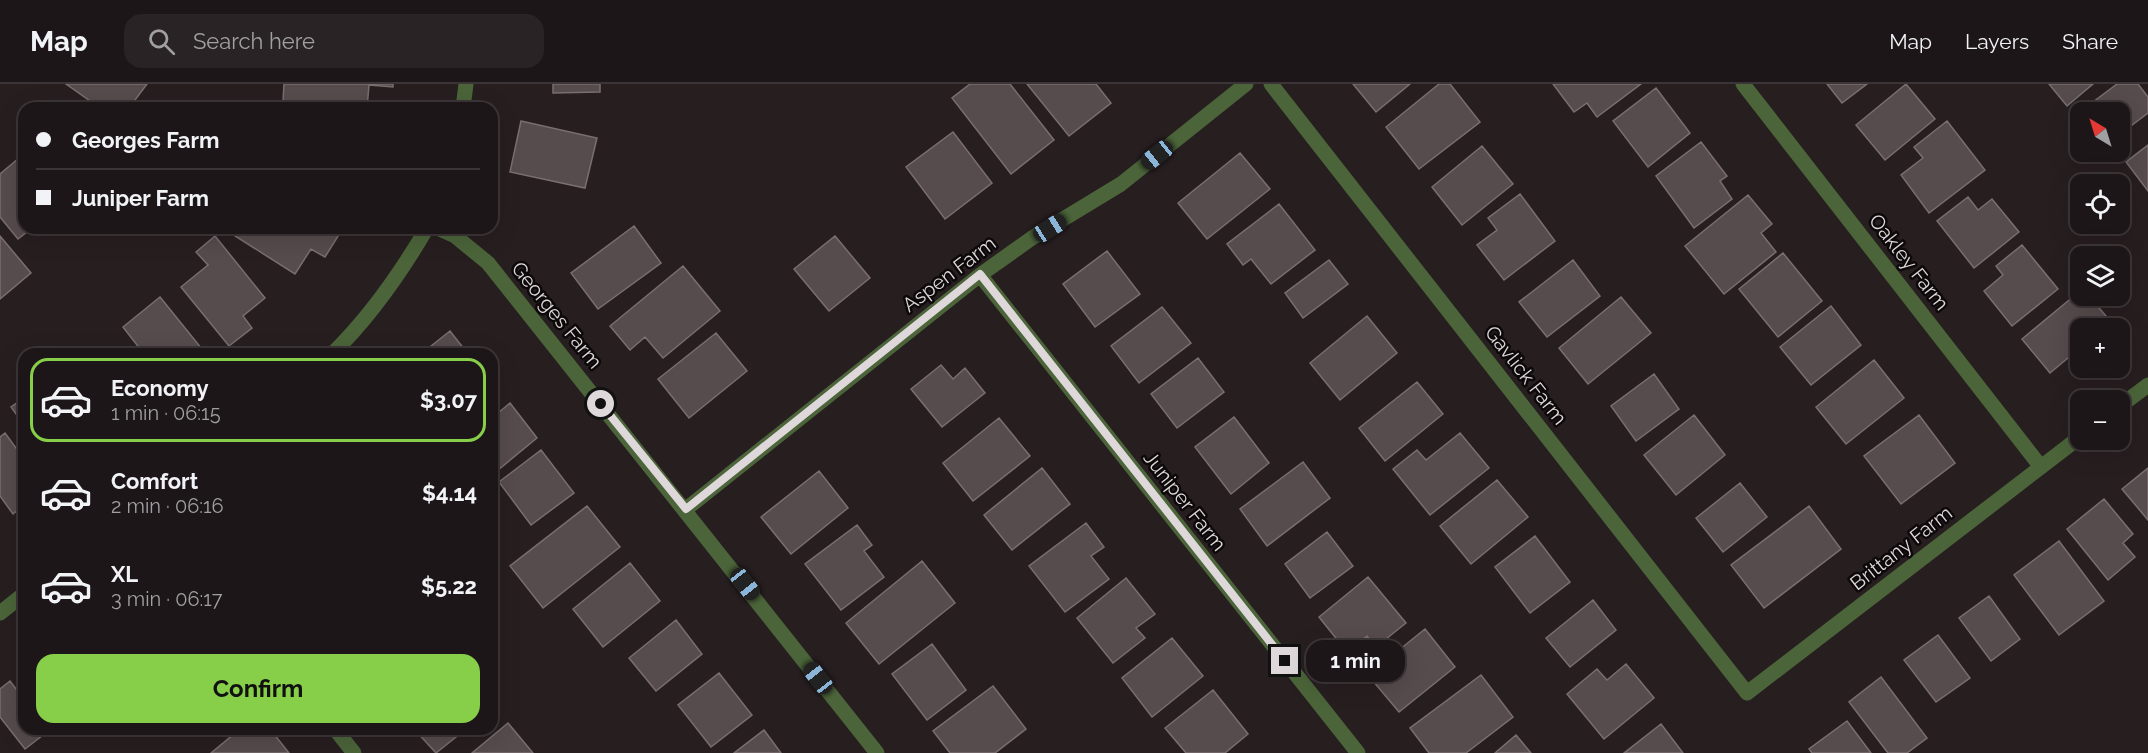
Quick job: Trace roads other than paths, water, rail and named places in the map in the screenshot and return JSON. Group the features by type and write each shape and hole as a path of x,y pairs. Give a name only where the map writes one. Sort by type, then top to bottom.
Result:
{"street":[{"path":"464,102 466,84"},
{"name":"Aspen Farm","path":"686,509 980,274 1032,238 1121,184 1246,84"},
{"name":"Gavlick Farm","path":"1271,84 1747,693"},
{"name":"Oakley Farm","path":"1743,84 2041,467"},
{"path":"338,348 358,329 379,302 403,269 423,234"},
{"name":"Georges Farm","path":"450,234 488,262 686,509 877,753"},
{"name":"Juniper Farm","path":"980,274 1358,753"},
{"path":"2130,398 2148,384"},
{"name":"Brittany Farm","path":"1747,693 2070,444"},
{"path":"0,613 18,599"},
{"path":"340,735 354,753"}]}
